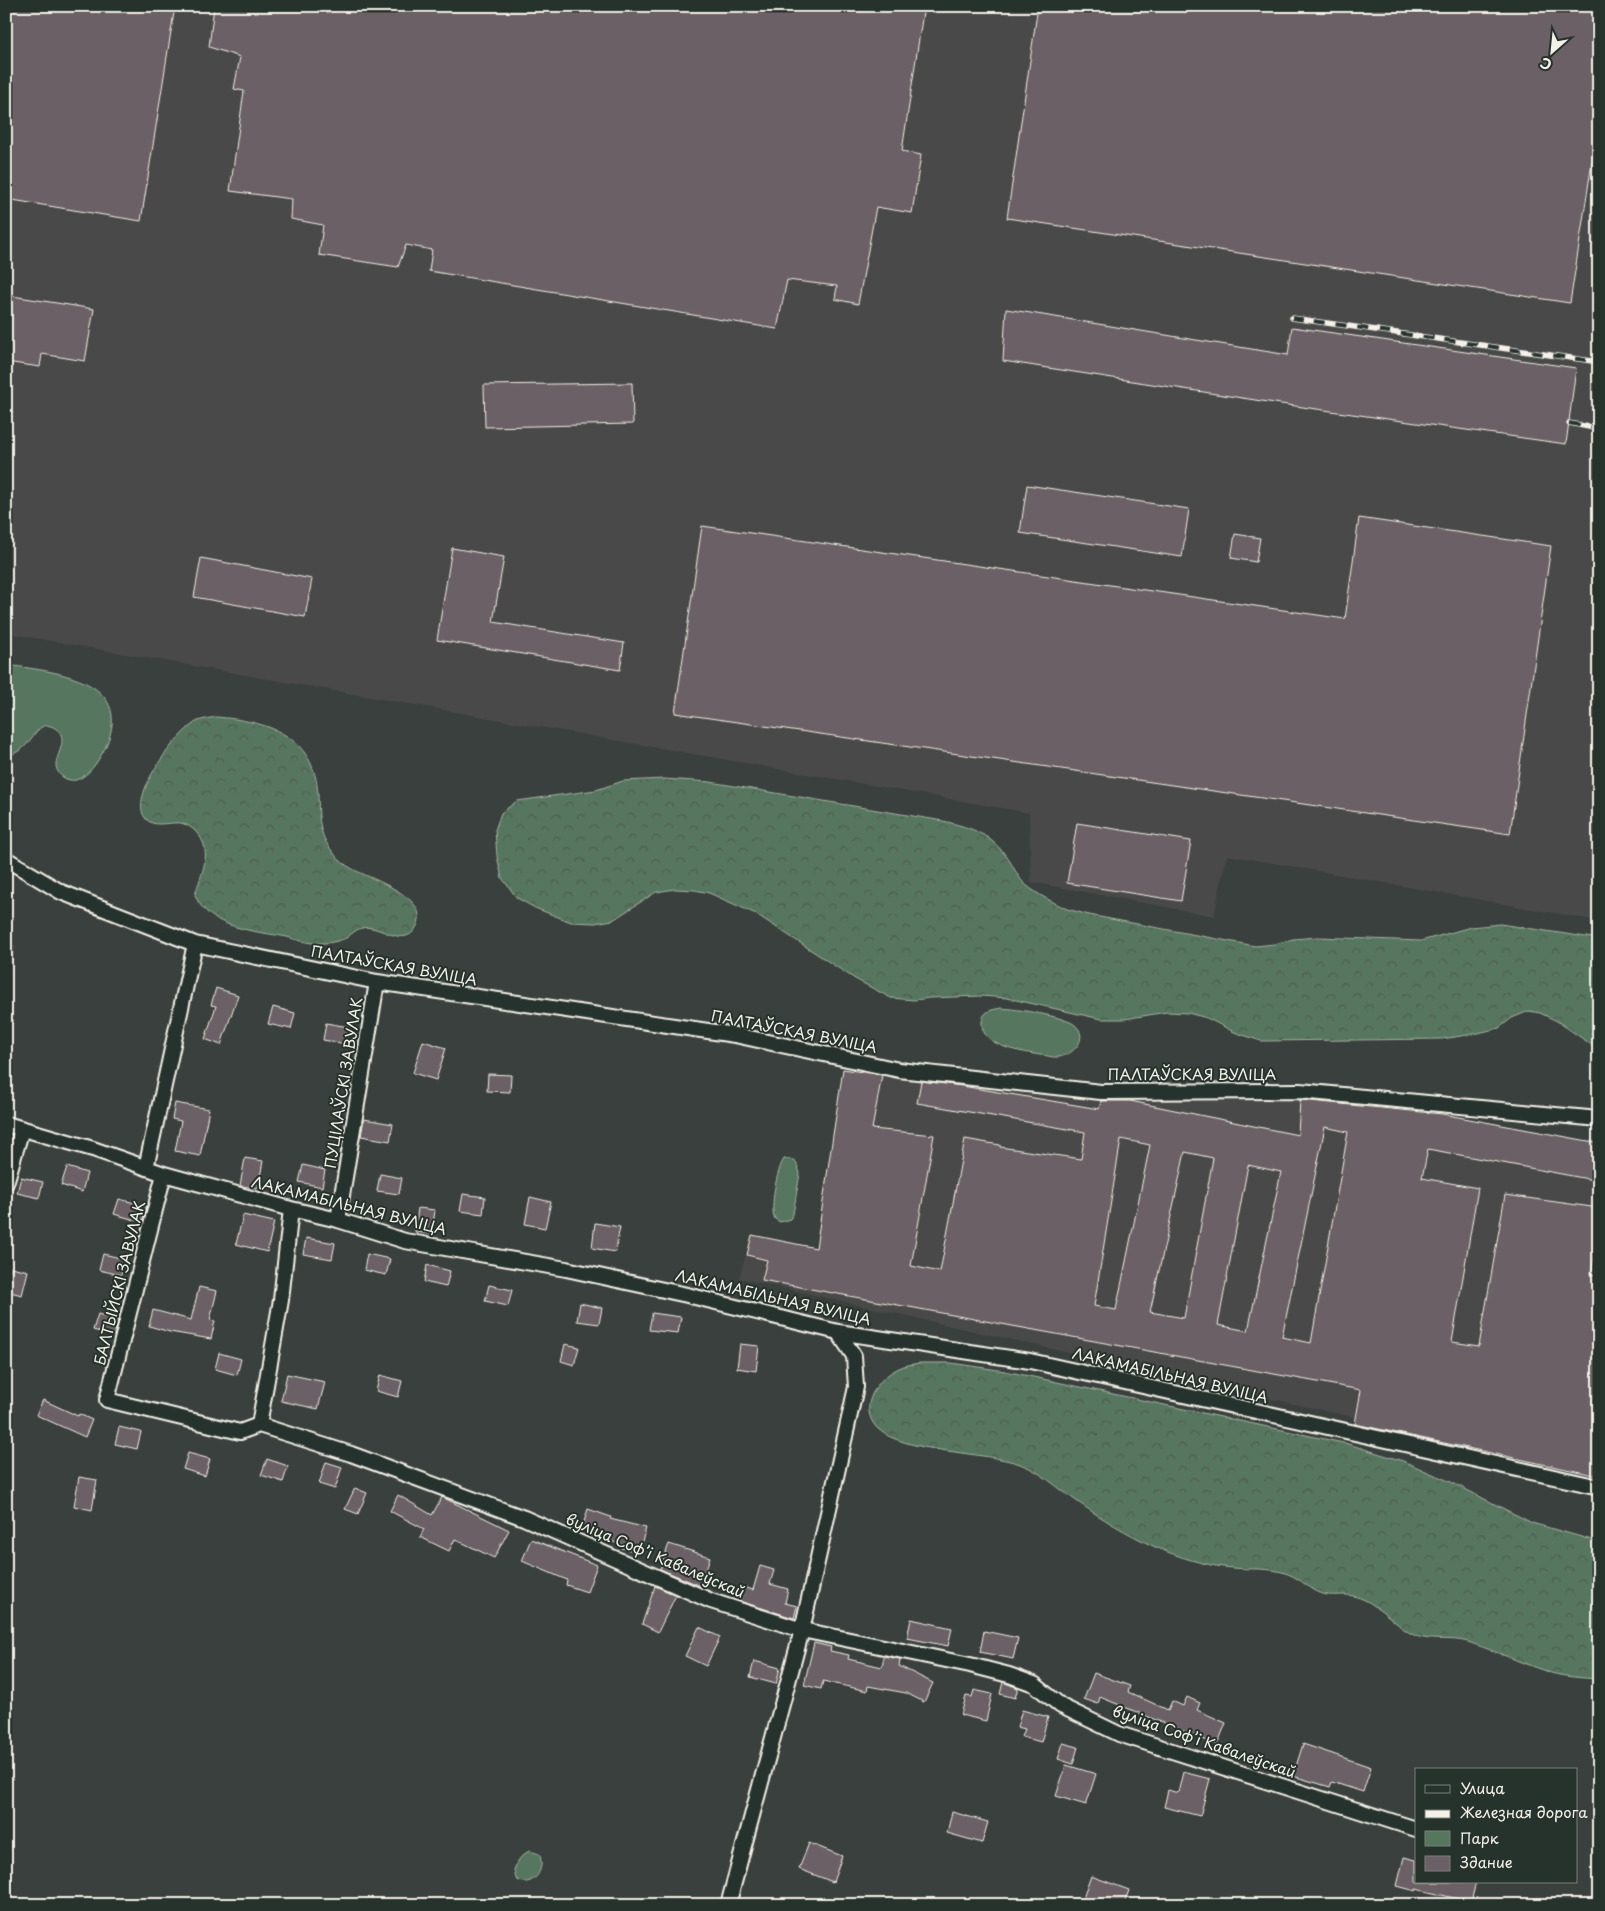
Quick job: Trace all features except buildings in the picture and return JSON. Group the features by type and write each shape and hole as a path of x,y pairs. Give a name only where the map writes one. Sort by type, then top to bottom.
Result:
{"street":[{"name":"ПАЛТАЎСКАЯ ВУЛІЦА","path":"6,859 61,892 195,944 377,982 735,1035 899,1070 1100,1092 1300,1091 1599,1119"},
{"path":"146,1168 195,944"},
{"name":"ПУЦІЛАЎСКІ ЗАВУЛАК","path":"338,1220 377,982"},
{"name":"ЛАКАМАБІЛЬНАЯ ВУЛІЦА","path":"6,1124 94,1149 164,1174 338,1220 405,1241 566,1269 687,1295 838,1332 1030,1362 1599,1487"},
{"path":"6,1182 22,1129"},
{"name":"БАЛТЫЙСКІ ЗАВУЛАК","path":"164,1174 107,1400 240,1432 259,1425"},
{"path":"259,1425 281,1300 291,1209"},
{"path":"728,1905 802,1630 856,1387 854,1356 838,1332"},
{"name":"вуліца Софʼі Кавалеўскай","path":"259,1425 351,1454 506,1511 711,1601 802,1630 1009,1675 1034,1684 1061,1706 1119,1734 1415,1829"}],"shaded area":[{"path":"6,6 1599,6 1599,921 1227,855 1214,916 1031,882 1029,813 6,633"},
{"path":"6,938 16,946 6,993"},
{"path":"843,1069 1102,1095 1300,1100 1599,1148 1599,1473 739,1278 752,1235 815,1247"}],"green space":[{"path":"6,665 65,675 84,682 99,692 109,706 112,723 106,746 98,761 86,775 76,780 69,780 59,774 56,763 62,740 59,732 50,726 41,727 22,749 6,756"},
{"path":"216,717 253,722 285,735 298,745 308,758 315,775 320,825 328,846 344,864 394,889 415,905 419,915 417,926 412,933 406,936 399,936 376,929 362,928 338,941 310,943 248,930 222,922 210,915 201,906 195,895 205,862 204,846 201,838 193,829 184,824 156,824 146,819 142,809 143,796 148,781 157,766 179,737 198,721"},
{"path":"664,779 710,782 954,824 980,833 988,838 1002,851 1026,885 1067,909 1089,915 1255,946 1275,944 1293,939 1318,937 1421,941 1471,927 1500,924 1599,939 1599,1050 1557,1021 1540,1013 1529,1011 1512,1018 1499,1028 1442,1039 1261,1041 1234,1032 1207,1018 1188,1013 1167,1012 1124,1019 1101,1019 1007,998 981,996 914,1000 891,998 855,979 756,914 709,893 675,889 656,892 613,920 595,923 571,922 535,908 517,898 502,878 497,856 495,830 501,813 517,801 596,790 623,781"},
{"path":"1001,1008 1040,1014 1069,1022 1075,1025 1081,1035 1078,1045 1070,1053 1057,1057 1014,1050 995,1043 983,1030 982,1022 986,1013"},
{"path":"784,1159 796,1162 800,1173 793,1214 790,1219 780,1222 775,1219 773,1214 773,1198 779,1171"},
{"path":"920,1363 951,1363 1005,1371 1348,1444 1403,1461 1451,1482 1532,1523 1599,1542 1599,1679 1551,1673 1468,1642 1428,1639 1416,1636 1363,1599 1348,1595 1323,1594 1293,1576 1281,1572 1222,1567 1183,1558 1155,1547 1114,1525 1028,1467 986,1456 923,1447 889,1436 877,1428 871,1420 869,1402 872,1394 883,1379 891,1373 904,1366"},
{"path":"530,1851 539,1854 541,1866 532,1880 522,1882 516,1879 514,1870 522,1856"}],"railway":[{"path":"1292,318 1599,362"},
{"path":"1569,423 1599,429"}]}
